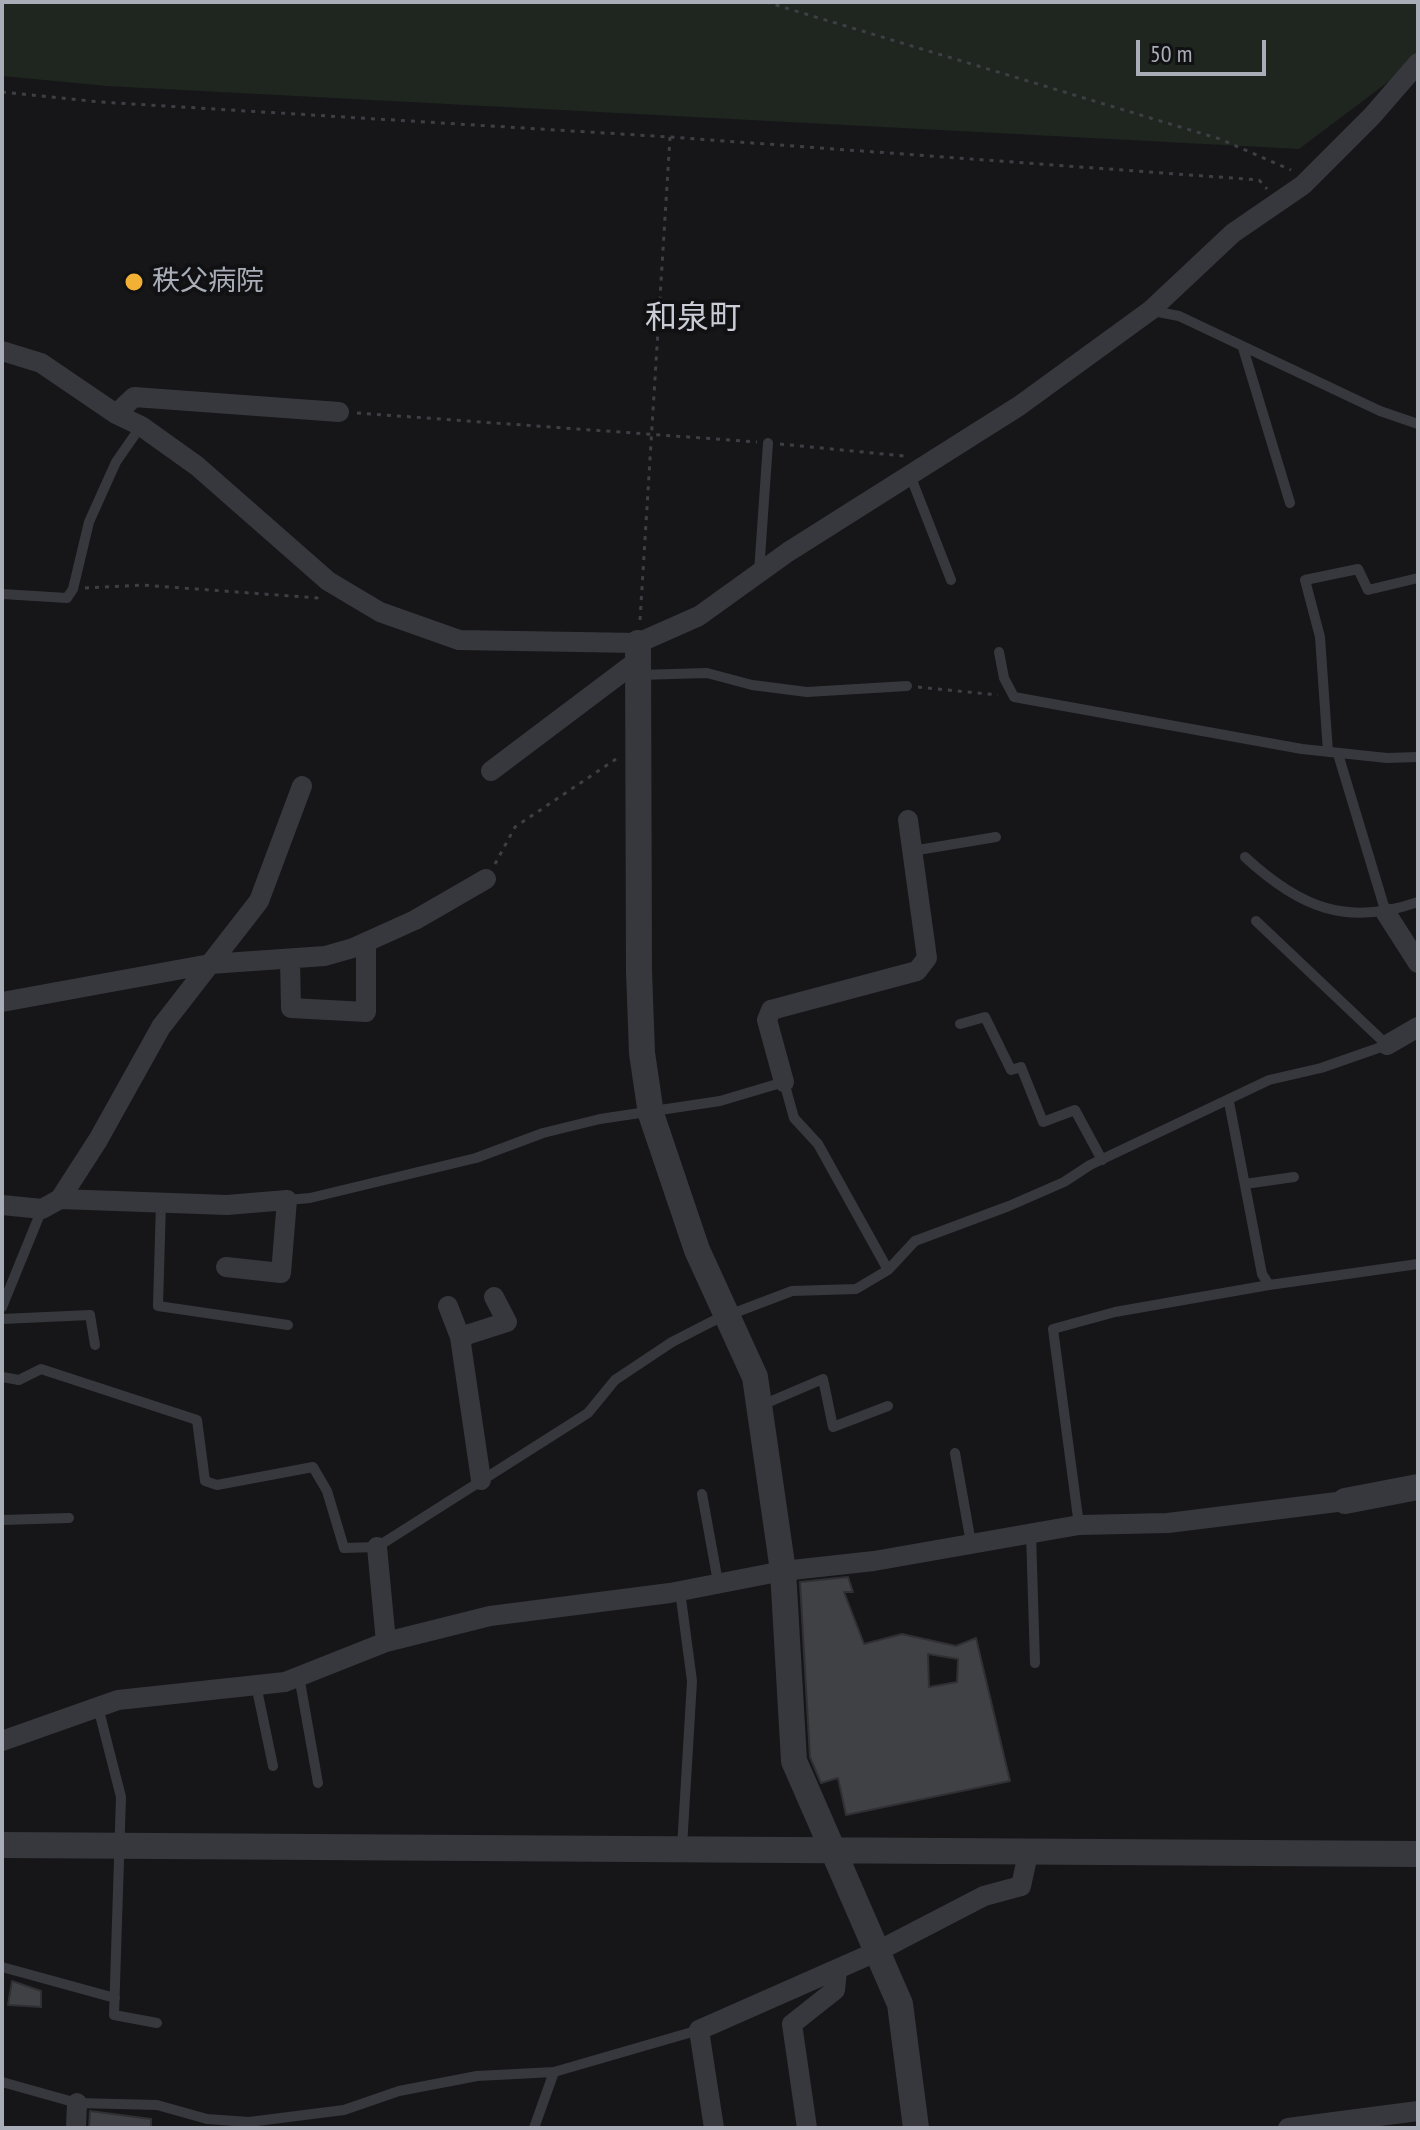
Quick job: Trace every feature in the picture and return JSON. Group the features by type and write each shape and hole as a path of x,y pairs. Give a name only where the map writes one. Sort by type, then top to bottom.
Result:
{"street":[{"path":"491,771 691,621 1019,406 1151,310 1233,233 1303,185 1372,116 1418,63"},
{"path":"2,351 41,363 116,414 141,426 197,466 328,581 380,612 459,640 637,660"},
{"path":"116,414 134,397 339,412"},
{"path":"637,660 641,1025 651,1114 697,1250 755,1377 783,1571 794,1761 900,2004 916,2128"},
{"path":"51,1204 98,1140 161,1027 259,901 302,786"},
{"path":"784,1082 767,1020 771,1010 917,971 927,958 908,820"},
{"path":"2,1002 210,964 325,956 415,920 486,879"},
{"path":"1386,913 1417,959"},
{"path":"290,959 291,1008 366,1012 366,942"},
{"path":"1387,1045 1418,1027"},
{"path":"2,1205 161,1202 227,1205 287,1200 281,1273 226,1267"},
{"path":"460,1337 507,1322 494,1297"},
{"path":"448,1306 460,1337 481,1480"},
{"path":"2,1741 118,1700 256,1685 299,1676 386,1642 490,1616 680,1591 783,1571 874,1561 1031,1531 1079,1525 1168,1523 1345,1501 1418,1487"},
{"path":"377,1547 386,1642"},
{"path":"2,1845 1028,1854 1418,1854"},
{"path":"714,2128 699,2030 878,1951 984,1896 1021,1886 1028,1854"},
{"path":"807,2128 792,2024 835,1990 837,1970"},
{"path":"76,2128 77,2103"},
{"path":"1288,2128 1418,2111"}],"lane":[{"path":"1151,310 1179,316 1380,411 1418,424"},
{"path":"1243,348 1290,503"},
{"path":"2,594 67,598 73,589 89,522 116,462 141,426"},
{"path":"759,574 768,443"},
{"path":"910,475 951,580"},
{"path":"1386,913 1333,753 1320,637 1305,580 1358,569 1368,590 1418,578"},
{"path":"999,652 1004,678 1014,697 1333,753 1418,757"},
{"path":"637,660 752,685 807,692 907,686"},
{"path":"912,851 996,837"},
{"path":"1245,857 1278,888 1340,913 1386,913 1418,902"},
{"path":"2,1377 19,1380 41,1369 197,1420 205,1481 217,1485 313,1467 327,1491 344,1548 377,1547 588,1413 615,1380 640,1360 727,1315 792,1291 856,1289 888,1270 915,1241 1009,1206 1269,1080 1321,1068 1387,1045 1256,921"},
{"path":"960,1024 985,1017 1011,1070 1021,1067 1043,1122 1075,1110 1102,1160"},
{"path":"287,1200 310,1198 476,1158 543,1133 586,1122 720,1101 784,1082 794,1118 818,1144 888,1270"},
{"path":"1229,1102 1262,1274 1269,1285"},
{"path":"1245,1184 1294,1177"},
{"path":"161,1202 158,1306 288,1325"},
{"path":"2,1307 51,1204"},
{"path":"1079,1525 1053,1329 1115,1312 1269,1285 1418,1264"},
{"path":"2,1319 90,1315 95,1345"},
{"path":"759,1406 823,1379 833,1427 888,1406"},
{"path":"955,1453 971,1543"},
{"path":"702,1494 718,1582"},
{"path":"2,1520 69,1518"},
{"path":"1031,1531 1035,1663"},
{"path":"680,1591 692,1681 684,1774 682,1850"},
{"path":"299,1676 318,1783"},
{"path":"256,1685 273,1766"},
{"path":"98,1707 121,1797 114,2015 157,2023"},
{"path":"2,1967 115,1998"},
{"path":"2,2082 77,2103 157,2105 207,2119 249,2122 344,2110 399,2091 477,2076 554,2072 699,2030"},
{"path":"534,2128 554,2072"}],"path":[{"path":"766,2 1220,139 1288,166 1303,185"},
{"path":"2,92 100,102 670,137 1259,180 1280,201"},
{"path":"637,660 670,137"},
{"path":"339,412 653,432 936,459"},
{"path":"73,589 143,585 317,598 328,581"},
{"path":"907,686 1014,697"},
{"path":"486,879 515,827 636,746"}],"shaded area":[{"path":"2,2 1418,2 1418,54 1396,76 1299,149 107,86 2,76"}],"building":[{"path":"848,1577 853,1592 844,1592 864,1644 902,1634 956,1646 976,1638 1010,1781 846,1815 838,1778 821,1783 810,1757 800,1582","holes":["928,1654 958,1659 957,1682 929,1687"]},
{"path":"12,1981 41,1991 41,2007 8,2005"},
{"path":"90,2111 151,2119 151,2128 89,2128"}],"place":[{"name":"秩父病院","path":"134,282"}],"district":[{"name":"和泉町","path":"693,319"}]}
